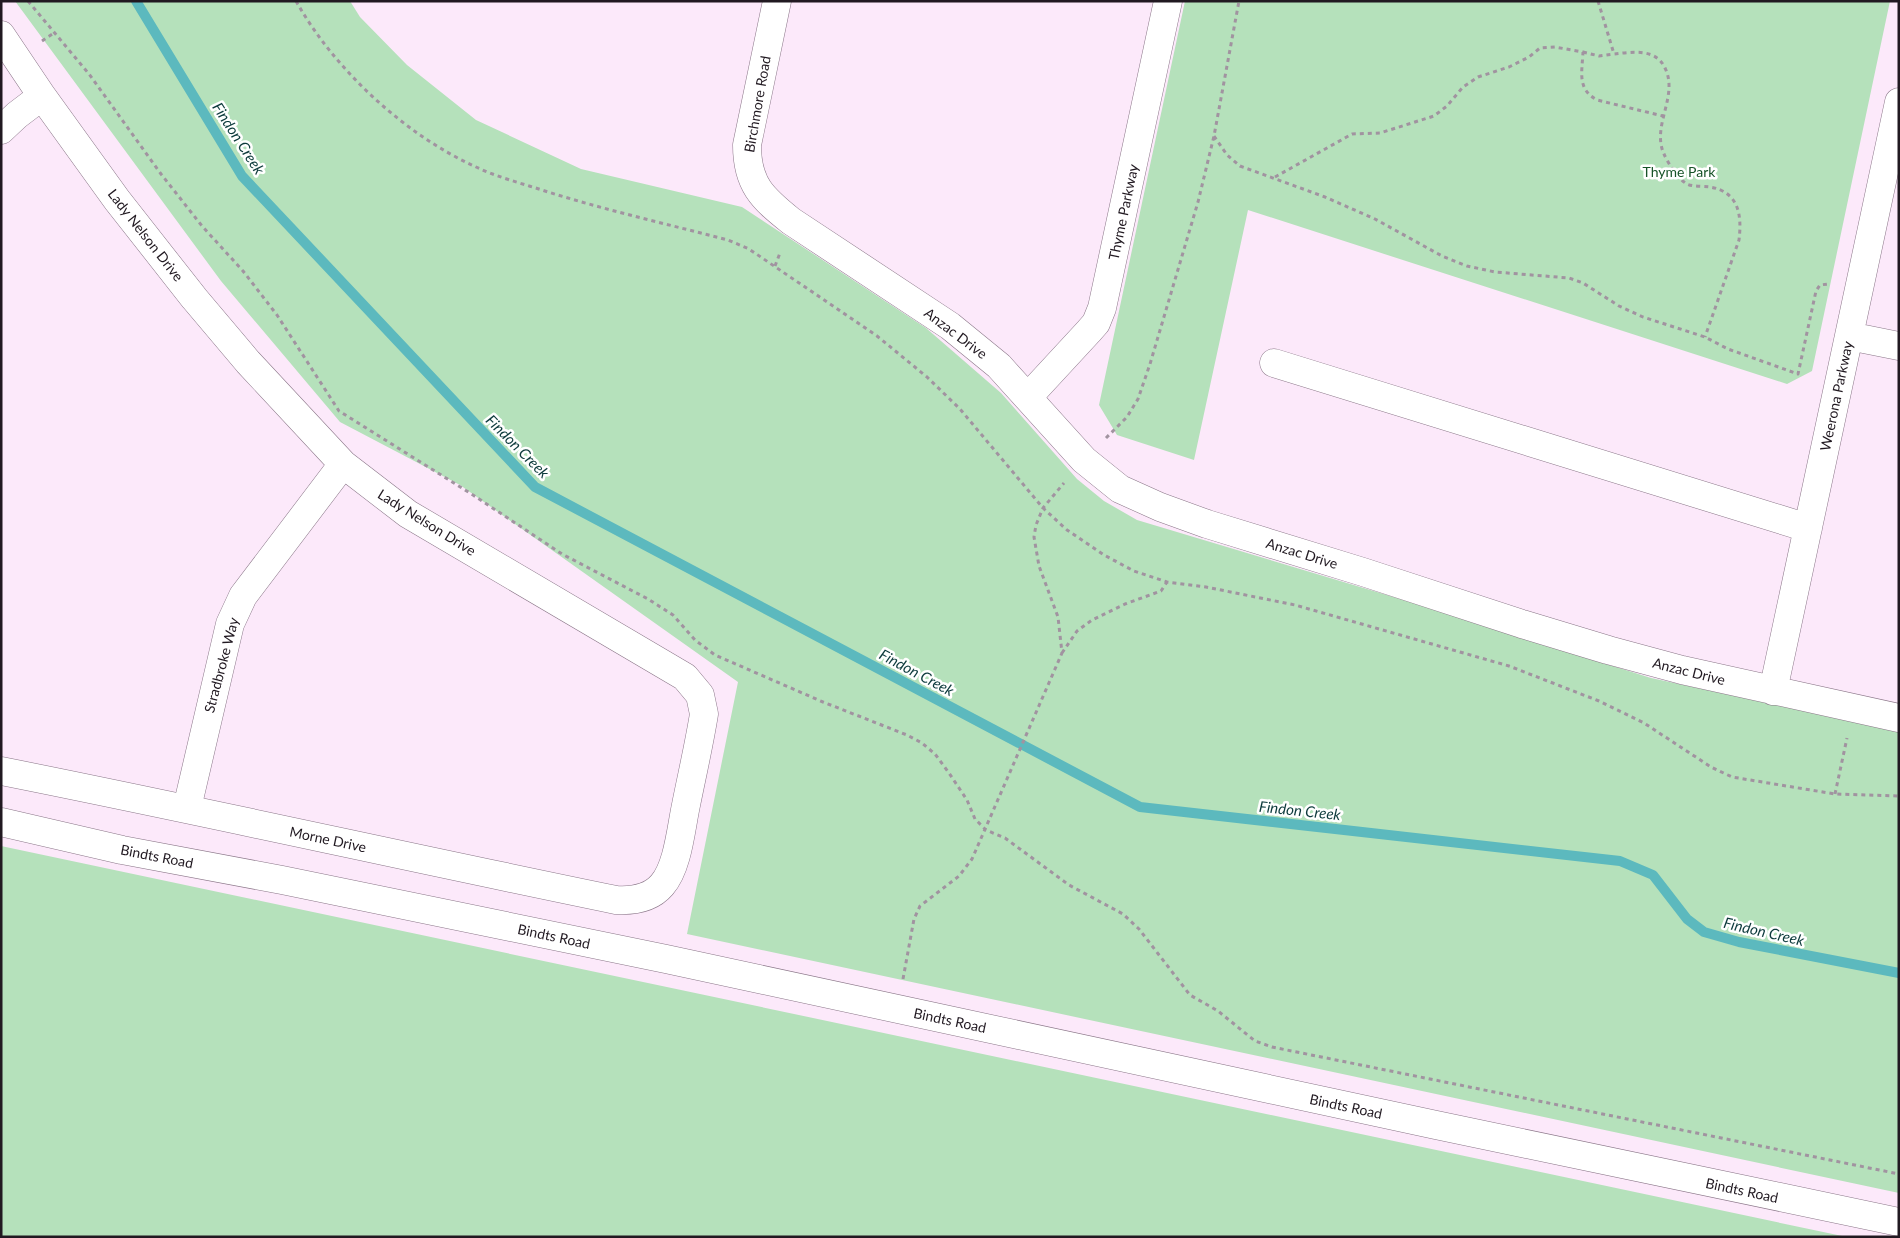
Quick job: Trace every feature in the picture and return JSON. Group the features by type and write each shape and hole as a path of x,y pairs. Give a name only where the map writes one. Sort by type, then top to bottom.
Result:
{"street":[{"name":"Birchmore Road","path":"777,1 747,145 747,160 758,191 769,204 791,221"},
{"name":"Thyme Parkway","path":"1028,397 1089,332 1096,323 1102,308 1168,1"},
{"name":"Lady Nelson Drive","path":"1,36 117,200 194,298 248,362 343,464 408,514 685,677 695,686 703,705 704,714 701,732 674,861 662,885 654,892"},
{"path":"1,130 42,96"},
{"name":"Weerona Parkway","path":"1773,690 1899,102"},
{"name":"Anzac Drive","path":"791,221 950,326 999,366 1084,460 1120,489 1160,507 1207,524 1598,647 1682,670 1899,718"},
{"path":"1849,336 1899,346"},
{"path":"1274,363 1808,528"},
{"name":"Stradbroke Way","path":"187,808 221,655 230,624 243,596 343,464"},
{"name":"Morne Drive","path":"1,771 187,808 616,900 642,899 654,892"},
{"name":"Bindts Road","path":"1,822 122,850 311,886 898,1009 1436,1126 1899,1222"}],"path":[{"path":"28,1 90,74 161,174 202,226 243,271 277,316 339,410 562,554 648,599 674,616 695,640 716,656 823,702 907,735 922,743 935,754 950,773 967,800 975,819 986,830 1005,838 1069,885 1123,914 1139,929 1190,995 1218,1011 1255,1041 1272,1047 1899,1174"},
{"path":"1062,653 1058,617 1039,566 1034,537 1036,524 1042,508 1084,460 1127,416 1138,399 1186,242 1214,136 1238,1"},
{"path":"1598,1 1614,54"},
{"path":"1275,177 1352,134 1380,133 1434,116 1447,106 1463,87 1478,77 1509,67 1540,48 1555,47 1599,56 1639,51 1652,55 1662,62 1668,73 1670,86 1663,116 1660,141 1664,154 1678,175 1688,184 1719,189 1732,198 1739,211 1741,223 1739,240 1705,338"},
{"path":"1583,52 1581,81 1588,95 1597,100 1663,116"},
{"path":"1214,136 1227,155 1240,166 1325,196 1442,256 1467,266 1494,272 1569,278 1583,283 1619,306 1643,317 1705,338 1728,349 1798,374 1816,291 1820,285 1825,283 1859,290"},
{"path":"898,1009 914,920 920,906 959,876 972,859 1062,653 1077,631 1092,620 1125,604 1161,591 1167,582"},
{"path":"1835,794 1853,709"}],"green space":[{"path":"15,1 350,1 360,17 407,65 476,120 581,169 742,207 926,328 1001,393 1077,479 1104,501 1137,520 1407,601 1651,678 1899,731 1899,1193 687,934 738,682 460,485 340,422 221,281"},
{"name":"Thyme Park","path":"1185,1 1890,1 1812,371 1787,384 1248,210 1194,460 1117,435 1099,405"},
{"path":"1,846 1847,1237 1,1237"}],"waterway":[{"name":"Findon Creek","path":"136,1 242,176 535,487 1140,807 1620,861 1653,875 1687,919 1704,932 1739,942 1899,973"}]}
